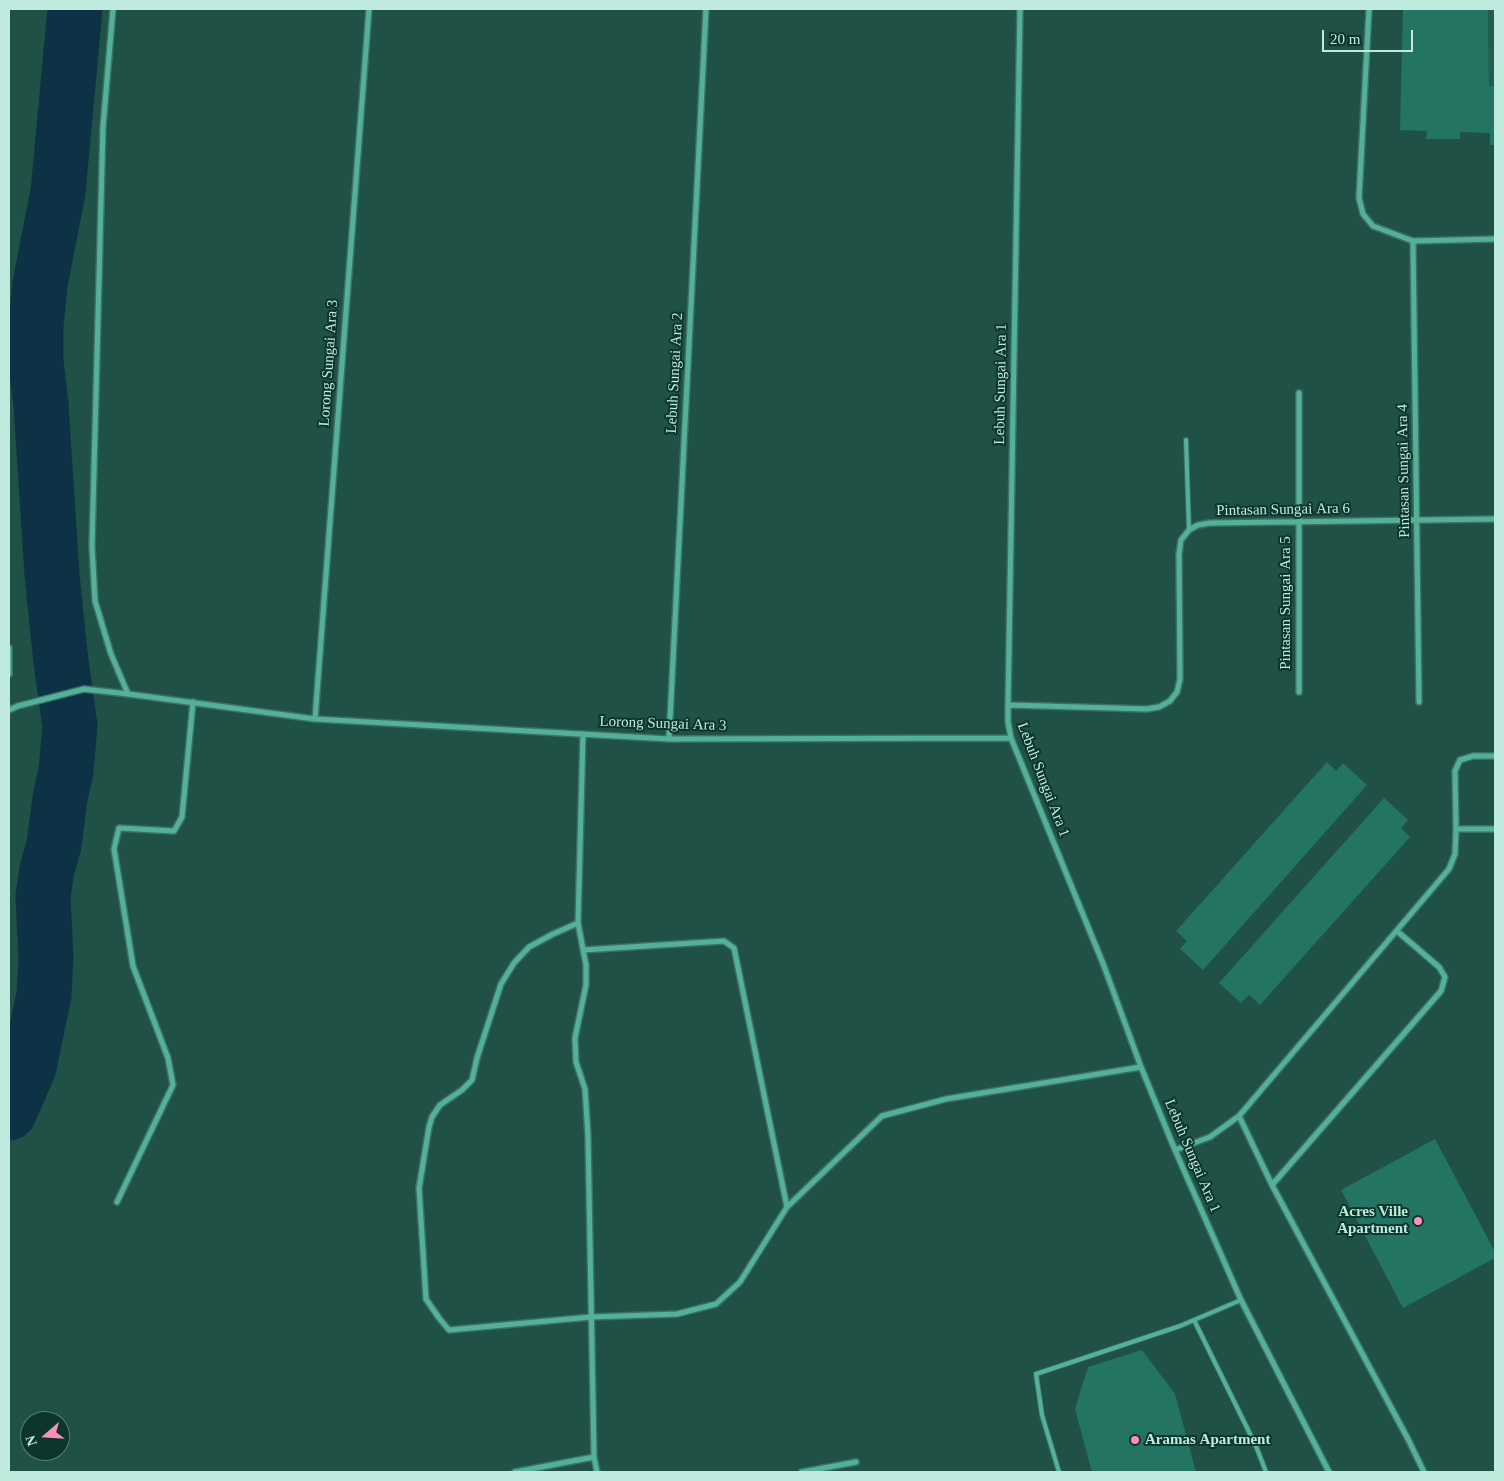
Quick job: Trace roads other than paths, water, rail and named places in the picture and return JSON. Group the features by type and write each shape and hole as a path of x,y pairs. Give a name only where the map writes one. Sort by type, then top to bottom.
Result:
{"street":[{"path":"113,9 102,127 92,546 95,601 110,654 128,694"},
{"name":"Lorong Sungai Ara 3","path":"314,719 369,9"},
{"name":"Lebuh Sungai Ara 2","path":"669,739 706,9"},
{"name":"Lebuh Sungai Ara 1","path":"1020,9 1008,705 1008,722 1011,738 1104,966 1175,1150 1241,1300 1329,1472"},
{"path":"1369,9 1359,198 1363,214 1373,226 1413,241 1495,239"},
{"name":"Pintasan Sungai Ara 4","path":"1413,241 1419,702"},
{"name":"Pintasan Sungai Ara 5","path":"1299,393 1299,692"},
{"name":"Pintasan Sungai Ara 6","path":"1189,530 1198,525 1210,523 1495,519"},
{"path":"1008,705 1147,709 1160,707 1170,700 1177,692 1180,679 1179,554 1181,540 1189,530"},
{"path":"9,648 9,674"},
{"name":"Lorong Sungai Ara 3","path":"9,710 84,689 314,719 669,739 1011,738"},
{"path":"117,1202 173,1086 168,1058 133,966 114,849 119,828 174,832 182,817 193,702"},
{"path":"583,734 578,923 586,966 586,985 575,1038 576,1062 585,1089 588,1127 594,1457 597,1472"},
{"path":"1175,1150 1210,1137 1239,1116 1449,869 1455,854 1455,771 1460,760 1473,756 1495,756"},
{"path":"1456,829 1495,829"},
{"path":"578,923 528,948 514,963 501,984 477,1058 472,1080 462,1090 440,1105 432,1117 429,1126 419,1188 426,1299 449,1330 591,1317 677,1314 716,1304 740,1282 787,1207 882,1116 946,1099 1141,1066"},
{"path":"1272,1185 1441,990 1445,977 1439,967 1397,931"},
{"path":"583,950 724,941 734,948 787,1207"},
{"path":"1239,1116 1272,1185 1424,1472"},
{"path":"515,1472 594,1457"},
{"path":"802,1472 856,1462"}],"lane":[{"path":"1186,440 1189,530"},
{"path":"1059,1472 1042,1415 1036,1374 1194,1320 1241,1300"},
{"path":"1194,1320 1256,1446 1266,1472"}],"waterway":[{"path":"9,1113 29,1067 44,995 46,957 43,897 66,771 70,726 52,575 41,405 36,362 36,325 40,284 58,192 75,9"}],"place":[{"name":"Acres Ville Apartment","path":"1418,1221"},
{"name":"Aramas Apartment","path":"1135,1440"}]}
